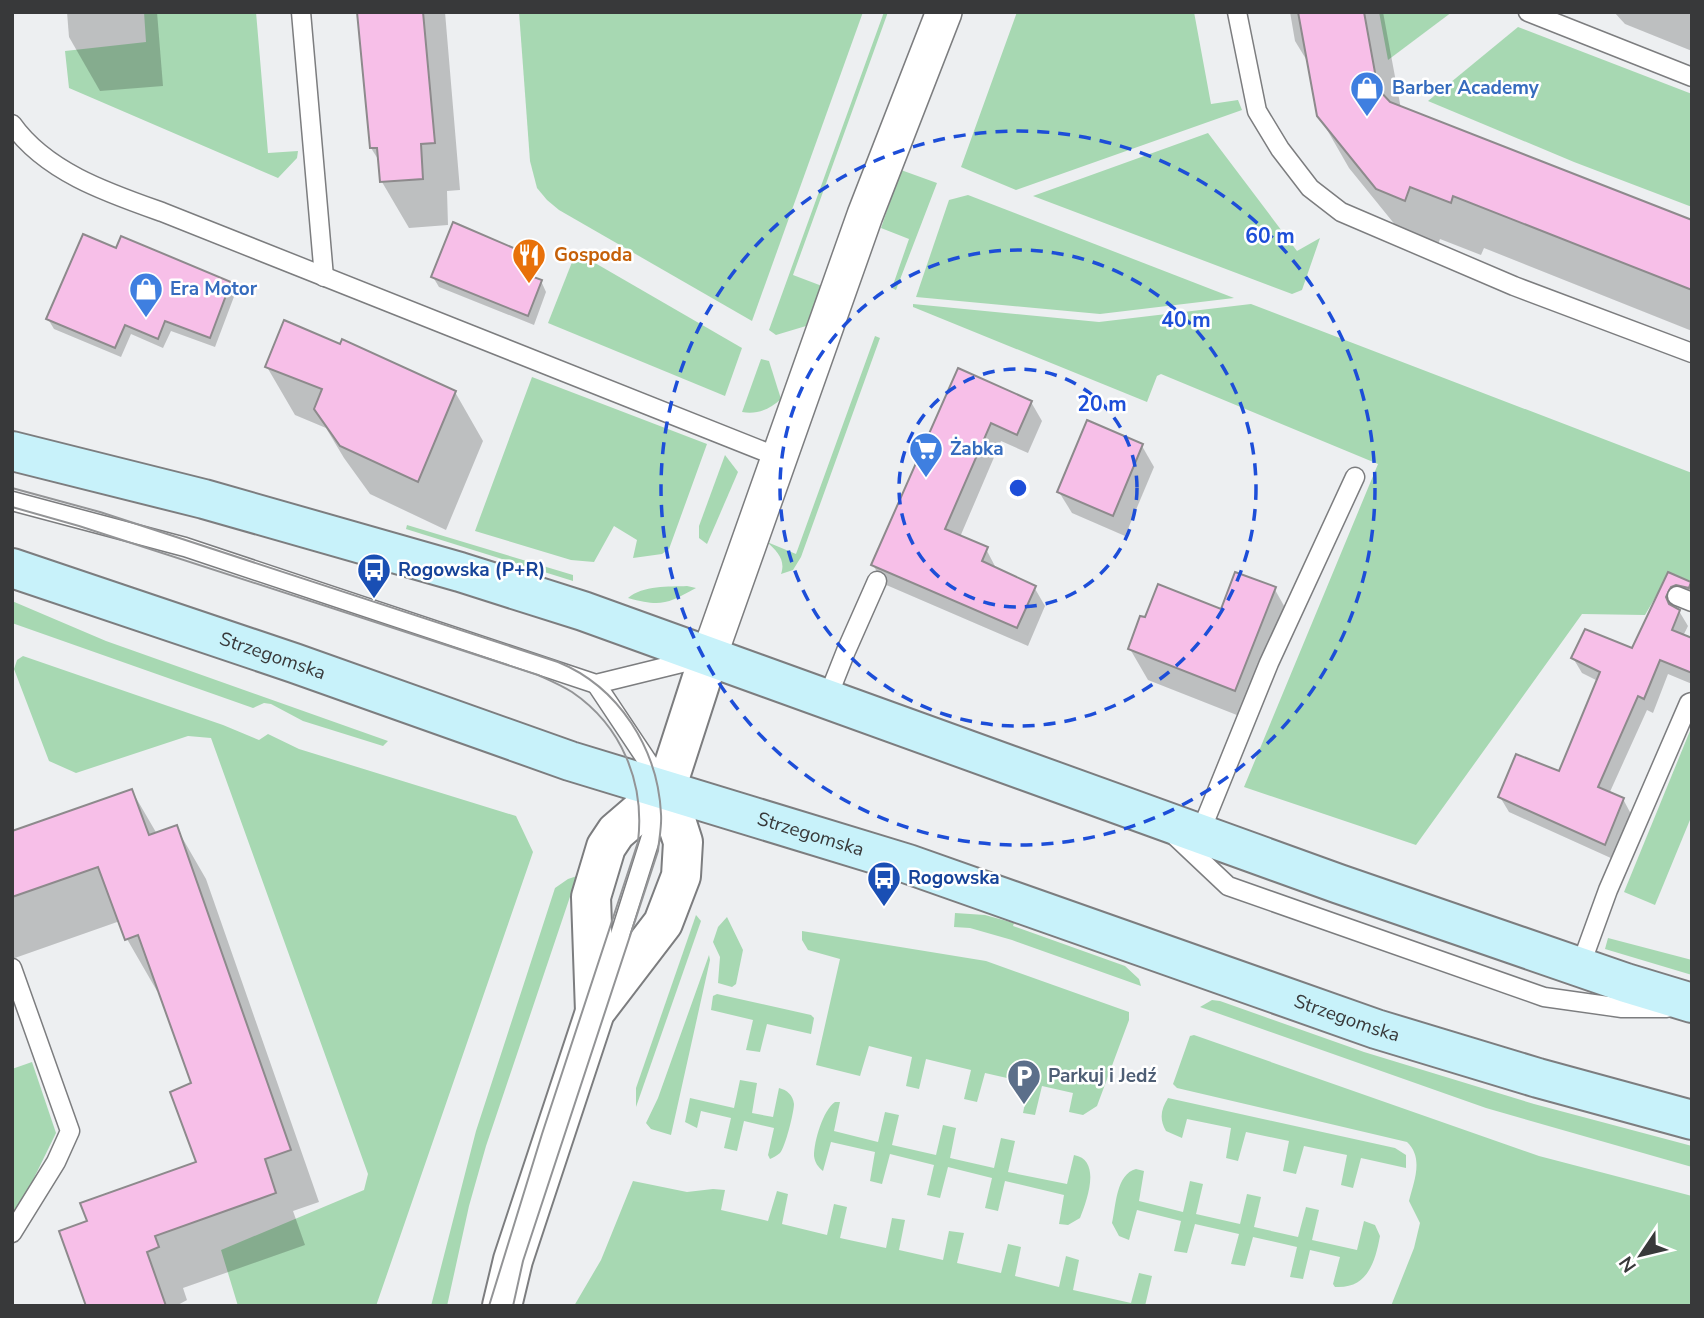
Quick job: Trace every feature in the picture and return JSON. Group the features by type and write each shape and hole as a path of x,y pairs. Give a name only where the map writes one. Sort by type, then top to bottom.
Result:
{"main road":[{"path":"12,451 204,499 460,572 593,615 1339,884 1692,1003"},
{"name":"Strzegomska","path":"12,568 294,663 538,750 908,863 1376,1029 1538,1078 1692,1120"}],"street":[{"path":"595,1012 592,897 606,847 616,832 666,789 778,457 865,215 944,12"},
{"path":"502,1306 513,1260 595,1012 663,923 681,876 683,842 666,789"}],"lane":[{"path":"302,12 324,277"},
{"path":"1237,12 1257,111 1280,149 1310,188 1341,212 1514,286 1692,353"},
{"path":"1528,12 1692,77"},
{"path":"12,124 26,144 49,162 114,195 778,457"},
{"path":"1200,833 1269,663 1355,477"},
{"path":"12,501 185,547 596,684 709,656"},
{"path":"827,699 877,582"},
{"path":"596,684 666,789"},
{"path":"1580,967 1608,890 1689,703 1692,702"},
{"path":"1153,815 1228,886 1544,997 1622,1008 1692,1009"},
{"path":"12,968 70,1131 56,1163 12,1233"}],"green space":[{"path":"144,12 256,12 268,153 298,151 297,158 278,178 69,88 65,51 146,42"},
{"path":"519,12 863,12 752,321 559,210 537,188 530,161"},
{"path":"884,12 888,12 793,275 822,286 806,326 776,335 769,330"},
{"path":"1017,12 1194,12 1211,104 1238,100 1242,110 1016,190 961,167"},
{"path":"1379,12 1452,12 1388,60"},
{"path":"1518,27 1692,94 1692,207 1574,162 1428,101"},
{"path":"1208,133 1297,251 1320,238 1302,290 1292,294 1033,196"},
{"path":"901,170 937,183 896,290 892,288 909,239 881,228"},
{"path":"968,195 1234,298 1100,314 916,297 949,200"},
{"path":"576,252 742,348 725,396 548,323"},
{"path":"913,304 1099,322 1251,304 1692,473 1692,589 1666,579 1645,615 1582,614 1416,845 1244,787 1378,464 1161,374 1157,376 1147,402 913,307"},
{"path":"875,336 880,338 801,557 793,570 781,574 781,560 767,542 796,554"},
{"path":"761,359 769,361 781,399 763,410 742,412"},
{"path":"532,377 707,444 669,549 662,554 633,558 637,540 614,526 594,562 571,560 475,531"},
{"path":"725,455 738,472 707,544 699,538 699,526"},
{"path":"407,525 573,575 573,581 406,529"},
{"path":"687,586 696,588 664,602 628,598 649,589"},
{"path":"12,601 106,641 388,741 383,746 303,721 271,704 264,703 253,708 12,623"},
{"path":"23,656 259,740 268,734 299,749 516,816 533,852 376,1306 238,1306 221,1250 364,1190 368,1174 211,738 188,736 76,773 49,761 14,669 17,660"},
{"path":"1692,726 1692,815 1655,905 1624,892"},
{"path":"577,876 486,1146 469,1206 447,1306 431,1306 476,1131 555,888"},
{"path":"955,913 985,915 1014,923 1013,926 1125,966 1139,979 1141,986 1012,940 970,928 954,927"},
{"path":"696,915 701,921 636,1107 636,1088"},
{"path":"727,917 743,950 736,984 732,987 718,983 720,957 713,942 718,927"},
{"path":"802,931 986,961 1129,1012 1129,1020 1097,1106 1083,1115 1069,1112 1073,1093 1042,1086 1035,1115 1023,1113 1029,1083 985,1073 977,1102 964,1099 971,1070 926,1059 919,1089 906,1086 912,1057 869,1046 860,1076 816,1065 840,959 808,950 802,940"},
{"path":"1608,938 1692,960 1692,975 1605,949"},
{"path":"709,955 671,1135 651,1129 646,1123 658,1098"},
{"path":"717,994 811,1015 814,1018 811,1034 767,1024 760,1052 746,1050 753,1020 711,1010 713,996"},
{"path":"1212,1000 1364,1052 1534,1104 1692,1146 1692,1167 1486,1108 1200,1007"},
{"path":"1194,1035 1539,1156 1692,1196 1692,1306 1391,1306 1414,1248 1420,1223 1409,1201 1416,1170 1412,1148 1407,1142 1177,1088 1173,1084 1190,1036"},
{"path":"32,1062 56,1133 12,1223 12,1069"},
{"path":"740,1080 757,1083 752,1113 773,1117 779,1088 792,1098 794,1108 784,1144 780,1153 770,1159 768,1155 774,1128 744,1121 737,1151 724,1148 731,1118 701,1111 697,1128 685,1122 690,1098 734,1108"},
{"path":"1168,1098 1395,1148 1406,1155 1406,1168 1361,1158 1353,1188 1341,1185 1347,1155 1304,1146 1296,1174 1283,1171 1289,1141 1246,1132 1238,1161 1226,1158 1231,1128 1187,1119 1182,1138 1166,1131 1162,1114"},
{"path":"835,1102 840,1102 834,1131 878,1142 885,1112 899,1115 892,1145 936,1155 943,1125 956,1128 950,1158 994,1168 1001,1138 1015,1141 1008,1172 1067,1184 1074,1155 1083,1158 1088,1164 1090,1182 1080,1218 1068,1225 1059,1224 1064,1195 1005,1181 998,1211 985,1208 992,1178 948,1167 940,1198 927,1195 934,1165 890,1154 882,1184 870,1181 875,1152 831,1142 823,1171 814,1158 814,1150 823,1119"},
{"path":"1136,1169 1144,1171 1139,1201 1183,1212 1190,1181 1203,1184 1196,1214 1240,1224 1247,1194 1261,1197 1254,1227 1298,1237 1306,1207 1319,1210 1312,1240 1357,1250 1364,1221 1375,1225 1380,1236 1372,1265 1355,1284 1335,1287 1333,1284 1340,1257 1310,1250 1303,1279 1290,1277 1297,1247 1253,1237 1245,1266 1231,1264 1239,1234 1195,1224 1187,1253 1174,1251 1181,1221 1137,1210 1129,1240 1119,1236 1112,1223 1118,1192 1124,1177"},
{"path":"633,1181 687,1192 725,1190 721,1210 768,1221 777,1191 788,1194 782,1224 827,1235 834,1204 847,1207 840,1238 886,1248 892,1218 905,1220 899,1250 943,1260 949,1231 964,1233 957,1263 1001,1273 1008,1244 1021,1247 1015,1276 1059,1287 1066,1256 1079,1260 1073,1290 1131,1303 1139,1273 1152,1276 1145,1306 574,1306 601,1260"}],"building":[{"path":"357,12 423,12 435,143 421,144 423,179 380,182 377,148 370,148"},
{"path":"1298,12 1364,12 1378,89 1390,102 1692,220 1692,290 1453,196 1451,203 1410,187 1405,201 1376,189 1317,116"},
{"path":"453,222 532,256 525,274 542,280 528,316 431,277"},
{"path":"83,234 116,248 121,236 231,282 210,338 165,321 158,339 125,325 115,348 46,319"},
{"path":"284,320 340,344 342,339 456,391 418,482 340,446 314,409 322,389 265,367"},
{"path":"958,368 1032,401 1017,435 991,423 945,529 988,547 982,561 1036,586 1017,628 871,565"},
{"path":"1087,420 1143,444 1113,516 1057,492"},
{"path":"1235,572 1276,587 1235,691 1128,649 1140,616 1145,617 1158,584 1221,609"},
{"path":"1668,572 1691,582 1689,588 1676,585 1671,587 1666,597 1669,604 1680,610 1672,630 1692,638 1692,673 1660,660 1644,699 1638,696 1598,787 1624,798 1605,845 1498,797 1516,754 1559,771 1600,672 1571,658 1585,629 1632,648"},
{"path":"132,789 149,835 177,825 291,1150 265,1159 276,1193 155,1236 159,1247 147,1252 166,1306 86,1306 59,1231 87,1221 80,1203 196,1162 170,1092 191,1083 138,935 125,940 98,867 12,897 12,831"}],"tram line":[{"path":"12,488 100,512 558,662 599,687 617,704 631,723 652,766 658,790 661,819 658,851 523,1261 513,1306"},
{"path":"12,507 79,526 538,675 568,689 589,706 617,739 626,758 638,798 638,842 542,1134 489,1306"}],"place":[{"name":"Barber Academy","path":"1367,118"},
{"name":"Gospoda","path":"529,285"},
{"name":"Era Motor","path":"146,319"},
{"name":"Żabka","path":"926,479"},
{"name":"Rogowska (P+R)","path":"374,600"},
{"name":"Rogowska","path":"884,908"},
{"name":"Parkuj i Jedź","path":"1024,1106"}]}
